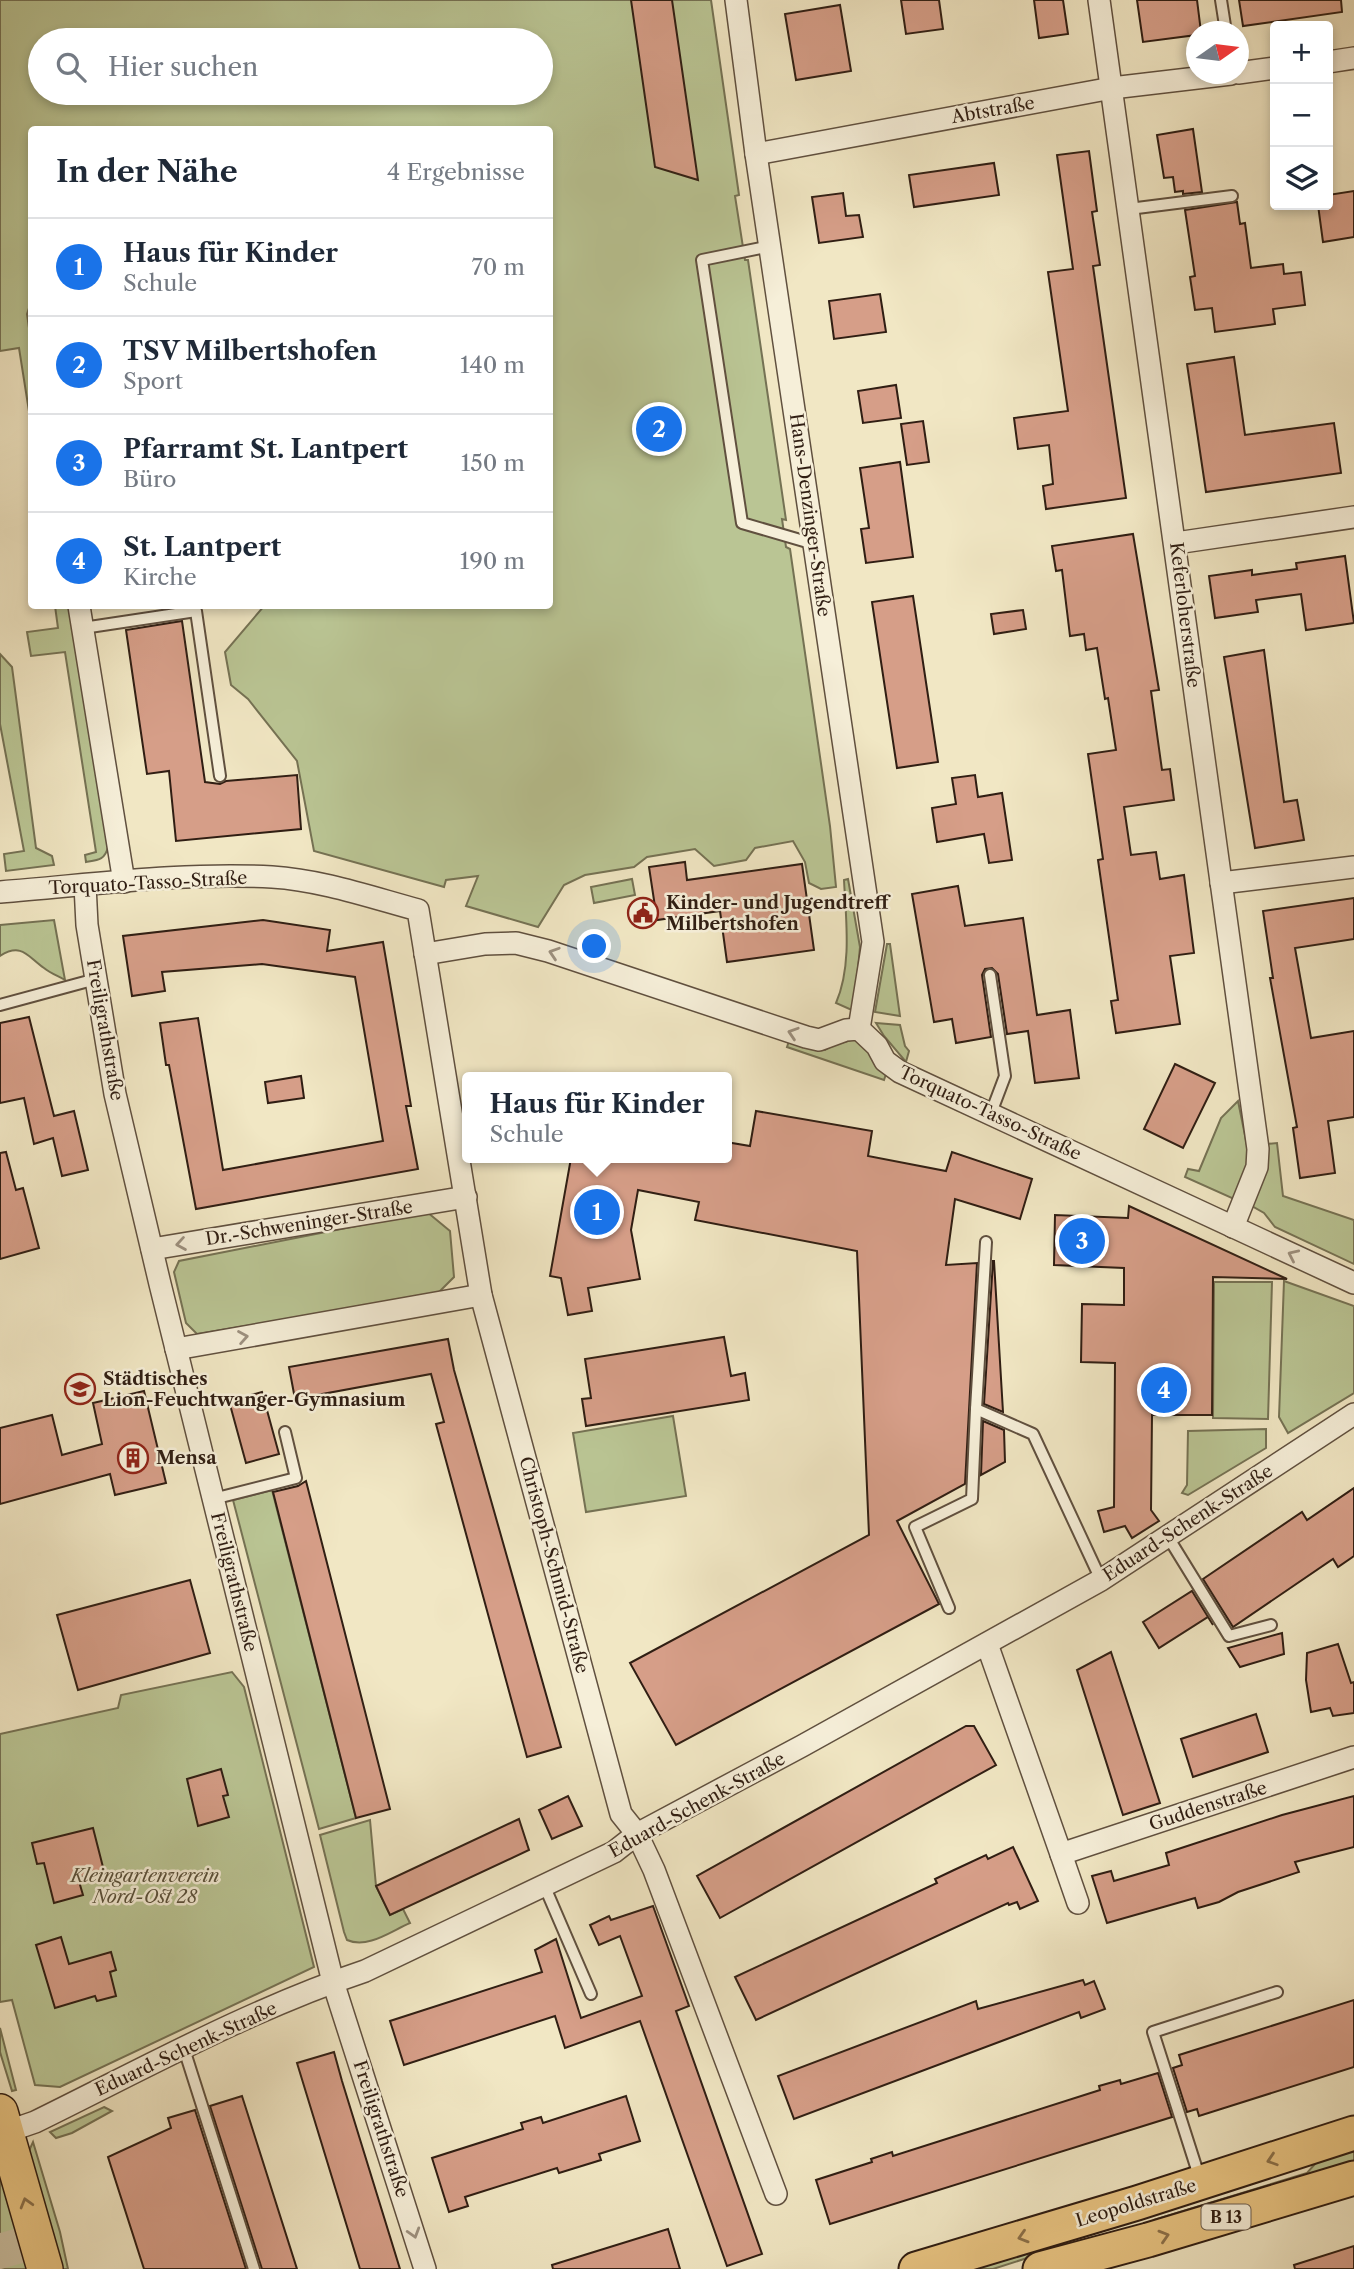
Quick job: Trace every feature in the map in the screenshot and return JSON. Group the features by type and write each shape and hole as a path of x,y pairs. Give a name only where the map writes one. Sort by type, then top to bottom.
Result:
{"highway":[{"path":"3,2122 45,2269"}],"main road":[{"name":"Leopoldstraße","path":"916,2269 1354,2133"},
{"name":"Leopoldstraße","path":"1040,2269 1101,2261 1354,2178"}],"street":[{"name":"Hans-Denzinger-Straße","path":"736,0 756,154 873,942 859,1029"},
{"name":"Keferloherstraße","path":"1100,0 1259,1159 1233,1227"},
{"path":"1333,61 1354,58"},
{"path":"1249,72 1270,69"},
{"name":"Abtstraße","path":"756,154 1112,88 1186,79"},
{"path":"1176,543 1354,517"},
{"path":"80,609 124,882"},
{"path":"1221,883 1354,867"},
{"name":"Torquato-Tasso-Straße","path":"0,892 221,876 274,877 324,885 418,910"},
{"name":"Freiligrathstraße","path":"85,885 87,925 115,1094 176,1349 333,1982 425,2269"},
{"name":"Christoph-Schmid-Straße","path":"418,910 481,1295 621,1814 638,1834 654,1870 776,2194"},
{"path":"425,954 485,944 516,943 548,951 806,1037 819,1040 846,1030 859,1029"},
{"name":"Torquato-Tasso-Straße","path":"859,1029 877,1046 885,1061 900,1072 1354,1283"},
{"name":"Dr.-Schweninger-Straße","path":"152,1249 466,1197"},
{"path":"176,1349 481,1295"},
{"name":"Eduard-Schenk-Straße","path":"3,2122 36,2122 184,2049 333,1982 365,1971 614,1852 638,1834 1101,1580 1354,1414"},
{"path":"987,1644 1078,1903"},
{"name":"Guddenstraße","path":"1061,1854 1354,1757"},
{"path":"1088,2217 1101,2261"}],"lane":[{"path":"1221,0 1224,21"},
{"path":"1129,209 1232,196"},
{"path":"771,246 702,260 741,523 814,544"},
{"path":"83,628 196,611 220,776"},
{"path":"990,975 1005,1076 991,1113"},
{"path":"0,1005 96,979"},
{"path":"949,1608 915,1527 972,1499 986,1242"},
{"path":"976,1409 1033,1433 1101,1580"},
{"path":"213,1499 296,1478 285,1432"},
{"path":"1168,1537 1228,1636 1271,1625"},
{"path":"544,1885 591,1994"},
{"path":"1201,2182 1153,2032 1277,1993"},
{"path":"184,2049 254,2269"}],"green space":[{"path":"0,0 711,0 739,195 735,196 745,260 748,260 786,520 782,519 786,547 790,549 830,826 836,887 821,889 809,883 805,862 793,841 755,848 746,860 714,866 695,849 647,857 634,867 585,875 564,885 538,927 466,906 478,876 446,880 444,887 314,851 297,761 248,699 231,685 225,652 261,609 553,609 553,126 28,126 28,405 19,348 0,351"},
{"path":"55,609 70,609 108,847 103,857 86,862 85,855 96,852 65,652 31,656 27,632 58,628"},
{"path":"0,654 12,667 36,848 52,856 54,865 6,871 4,854 24,851 0,724"},
{"path":"632,879 635,895 594,903 591,887"},
{"path":"848,879 860,947 854,1011 836,1003 846,958 844,880"},
{"path":"54,920 65,980 19,951 14,950 0,956 0,925"},
{"path":"887,944 890,944 900,1016 875,1012"},
{"path":"876,1023 900,1025 905,1046 909,1051 906,1062 884,1036"},
{"path":"855,1039 864,1043 886,1074 884,1080 787,1047 789,1041 825,1050"},
{"path":"1238,1101 1250,1160 1234,1199 1185,1177 1188,1169 1199,1171 1221,1118"},
{"path":"1277,1143 1283,1196 1354,1220 1354,1264 1275,1227 1264,1213 1252,1206 1268,1167 1267,1144"},
{"path":"427,1212 450,1231 454,1277 437,1294 197,1334 186,1323 174,1272 179,1261"},
{"path":"1284,1281 1354,1306 1354,1393 1288,1433 1279,1417"},
{"path":"1214,1282 1272,1282 1268,1419 1213,1418"},
{"path":"673,1416 686,1496 586,1512 573,1433"},
{"path":"1266,1429 1266,1448 1188,1495 1182,1493 1187,1485 1188,1431"},
{"path":"272,1490 356,1818 319,1829 233,1500"},
{"name":"Kleingartenverein Nord-Ost 28","path":"232,1672 244,1687 314,1967 60,2087 35,2085 12,2000 0,2002 0,1734 118,1708 121,1695"},
{"path":"370,1820 376,1886 390,1915 403,1909 410,1923 371,1941 355,1942 347,1940 344,1932 320,1835"},
{"path":"0,2028 16,2090 12,2091 0,2052"},
{"path":"104,2107 112,2111 72,2133 56,2138 50,2132"},
{"path":"33,2142 60,2232 68,2269 57,2269 27,2155"},
{"path":"1354,2145 1354,2162 1156,2225 1154,2220 1307,2173 1324,2154"},
{"path":"0,2153 32,2269 0,2269"},
{"path":"1042,2242 1046,2252 993,2269 957,2269"}],"building":[{"path":"631,0 672,0 698,180 655,167"},
{"path":"901,0 939,0 943,29 906,34"},
{"path":"1034,0 1063,0 1068,34 1039,38"},
{"path":"1137,0 1197,0 1200,21 1186,21 1186,36 1143,42"},
{"path":"1239,0 1341,0 1342,12 1249,25 1249,21 1242,21"},
{"path":"840,5 851,71 796,80 785,14"},
{"path":"1193,129 1202,192 1183,194 1183,191 1175,192 1173,177 1164,178 1157,135"},
{"path":"1089,151 1097,211 1092,212 1100,265 1093,266 1126,498 1046,509 1043,486 1053,484 1049,445 1018,449 1014,418 1068,411 1048,272 1073,269 1057,155"},
{"path":"994,163 999,195 914,207 909,175"},
{"path":"1354,191 1354,237 1323,242 1319,210 1333,210 1333,194"},
{"path":"843,193 846,216 859,215 863,237 819,243 812,197"},
{"path":"1237,202 1240,224 1245,223 1251,268 1283,264 1284,274 1301,272 1305,305 1273,309 1275,324 1215,332 1212,308 1195,310 1190,277 1195,276 1185,210"},
{"path":"880,294 886,332 834,339 829,301"},
{"path":"1234,357 1245,435 1334,423 1341,473 1206,492 1187,364"},
{"path":"896,385 901,418 863,423 858,391"},
{"path":"923,421 929,462 907,465 901,424"},
{"path":"900,462 913,557 866,563 861,529 869,528 860,468"},
{"path":"1133,534 1159,690 1151,691 1162,770 1170,769 1174,800 1124,807 1131,855 1156,852 1160,879 1184,875 1194,953 1170,956 1180,1024 1116,1033 1111,1001 1118,1000 1098,860 1103,859 1088,754 1116,750 1097,648 1086,650 1084,634 1070,636 1062,570 1056,571 1052,546"},
{"path":"1345,556 1354,623 1306,630 1301,594 1256,600 1258,612 1215,618 1209,576 1252,570 1252,575 1297,569 1296,563"},
{"path":"913,596 938,762 897,768 872,602"},
{"path":"1023,610 1026,629 994,634 991,614"},
{"path":"182,621 205,782 220,784 226,781 297,775 301,829 176,841 169,771 147,774 126,630"},
{"path":"1264,650 1284,802 1297,800 1304,840 1255,848 1224,657"},
{"path":"975,775 978,797 1002,793 1012,860 989,863 984,834 937,842 932,808 956,804 952,778"},
{"path":"685,862 687,880 802,864 814,950 727,962 720,911 657,920 649,867"},
{"path":"958,886 965,926 1023,918 1037,1015 1070,1010 1079,1078 1035,1083 1028,1031 1007,1034 998,974 992,968 985,969 982,975 991,1037 956,1043 952,1019 934,1022 912,894"},
{"path":"1354,898 1354,939 1295,948 1311,1038 1354,1031 1354,1117 1328,1121 1335,1173 1300,1178 1293,1128 1297,1127 1270,978 1273,978 1263,911"},
{"path":"263,920 330,930 327,951 383,942 411,1106 406,1106 418,1169 196,1209 160,1023 198,1018 223,1170 383,1141 355,977 262,964 162,972 165,991 132,996 123,936"},
{"path":"29,1017 54,1116 74,1111 88,1170 62,1176 53,1138 34,1144 24,1098 0,1103 0,1023"},
{"path":"1175,1064 1215,1083 1183,1148 1144,1129"},
{"path":"301,1076 304,1098 268,1103 265,1082"},
{"path":"756,1111 872,1131 868,1156 946,1171 952,1152 1032,1179 1020,1219 955,1199 946,1265 977,1263 965,1484 897,1521 939,1604 676,1745 630,1663 869,1535 857,1251 695,1220 699,1202 638,1190 631,1230 640,1279 588,1288 592,1311 568,1315 561,1278 550,1276 570,1163 732,1163 732,1143 750,1146"},
{"path":"6,1152 16,1190 23,1188 39,1248 0,1259 0,1153"},
{"path":"1129,1206 1287,1279 1213,1277 1212,1415 1152,1415 1151,1510 1159,1521 1132,1538 1125,1526 1104,1532 1098,1511 1114,1507 1115,1363 1081,1362 1082,1304 1124,1305 1124,1268 1054,1265 1055,1215 1128,1218"},
{"path":"994,1261 1003,1412 984,1404"},
{"path":"724,1337 731,1376 745,1373 749,1400 586,1426 582,1399 591,1398 585,1359"},
{"path":"448,1339 454,1370 561,1747 527,1757 436,1424 444,1422 431,1374 295,1399 289,1367"},
{"path":"144,1391 166,1483 115,1495 110,1474 0,1504 0,1428 52,1415 62,1455 102,1444 93,1403"},
{"path":"262,1392 279,1454 246,1463 229,1401"},
{"path":"983,1421 1004,1430 1005,1462 981,1475"},
{"path":"306,1481 390,1809 356,1818 273,1492 298,1486"},
{"path":"1354,1488 1354,1556 1338,1567 1333,1559 1233,1627 1203,1579 1302,1512 1307,1520"},
{"path":"190,1580 210,1653 78,1690 57,1615"},
{"path":"1192,1591 1213,1625 1208,1617 1159,1648 1143,1622"},
{"path":"1282,1633 1284,1654 1240,1667 1228,1648"},
{"path":"1338,1644 1351,1683 1354,1682 1354,1713 1333,1716 1330,1708 1311,1712 1306,1680 1307,1653"},
{"path":"1111,1652 1160,1803 1123,1815 1077,1670"},
{"path":"1256,1714 1268,1752 1193,1777 1181,1739"},
{"path":"966,1726 974,1726 996,1765 720,1918 697,1876"},
{"path":"221,1769 228,1795 223,1796 229,1817 198,1826 187,1779"},
{"path":"568,1796 582,1826 552,1839 539,1810"},
{"path":"1354,1796 1354,1847 1295,1862 1299,1872 1238,1892 1219,1902 1198,1908 1195,1898 1107,1923 1092,1876 1111,1871 1114,1881 1169,1865 1166,1853 1282,1815"},
{"path":"519,1819 529,1850 390,1915 376,1886"},
{"path":"93,1828 104,1871 78,1878 83,1895 54,1903 44,1863 37,1864 32,1843"},
{"path":"1013,1847 1038,1901 1020,1909 1017,1902 1008,1903 756,2020 735,1977 937,1883 935,1879 986,1855 988,1859"},
{"path":"653,1906 689,2006 676,2011 762,2254 727,2266 640,2021 565,2048 555,2016 404,2065 390,2021 542,1972 535,1950 556,1939 581,2018 642,1996 620,1936 599,1945 590,1925 609,1916 611,1920"},
{"path":"61,1937 69,1964 111,1952 116,1970 110,1972 116,1996 97,2001 95,1996 55,2008 36,1945"},
{"path":"1083,1980 1085,1985 1094,1981 1105,2009 1081,2018 1079,2012 794,2119 778,2076 976,2001 978,2009"},
{"path":"1354,2000 1354,2067 1199,2116 1197,2109 1187,2112 1173,2068 1182,2065 1179,2055"},
{"path":"334,2052 400,2269 360,2269 297,2063"},
{"path":"1158,2073 1172,2117 830,2224 816,2180 872,2162 871,2159 892,2152 893,2156 1100,2090 1099,2086 1120,2080 1121,2084"},
{"path":"242,2096 297,2269 262,2269 210,2106"},
{"path":"626,2096 640,2141 599,2154 601,2160 559,2173 557,2168 465,2197 468,2206 449,2212 432,2158 523,2129 521,2123 541,2117 543,2123"},
{"path":"195,2110 246,2269 144,2269 108,2157 171,2128 168,2118"},
{"path":"668,2229 680,2269 553,2269 552,2265"},
{"path":"1354,2246 1354,2269 1295,2269 1294,2265"}],"tunnel":[{"path":"0,2233 10,2269"}],"place":[{"name":"TSV Milbertshofen","path":"659,429"},
{"name":"Kinder- und Jugendtreff Milbertshofen","path":"643,913"},
{"name":"Haus für Kinder","path":"597,1212"},
{"name":"Pfarramt St. Lantpert","path":"1082,1241"},
{"name":"Städtisches Lion-Feuchtwanger-Gymnasium","path":"80,1389"},
{"name":"St. Lantpert","path":"1164,1390"},
{"name":"Mensa","path":"133,1458"}]}
